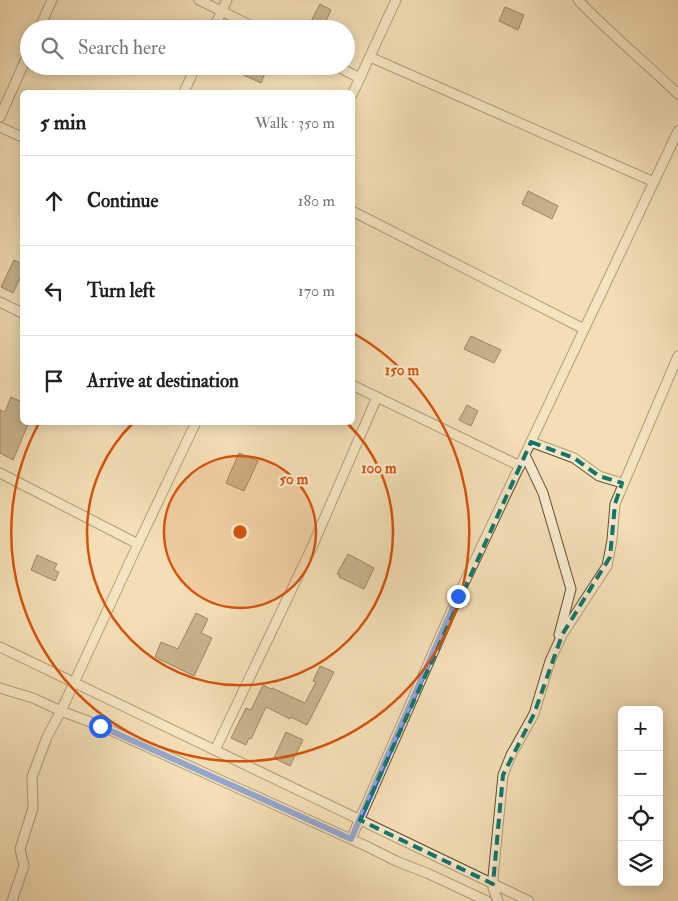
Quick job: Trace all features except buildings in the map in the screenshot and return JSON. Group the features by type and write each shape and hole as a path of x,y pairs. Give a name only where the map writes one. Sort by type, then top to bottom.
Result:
{"street":[{"path":"43,20 52,0"},
{"path":"199,0 240,20"},
{"path":"214,0 221,11"},
{"path":"217,20 226,0"},
{"path":"354,90 396,0"},
{"path":"578,0 607,30 632,50 678,94"},
{"path":"370,57 654,182"},
{"path":"0,117 20,72"},
{"path":"185,90 192,75"},
{"path":"354,75 360,78"},
{"path":"0,127 20,137"},
{"path":"351,839 458,596 678,132"},
{"path":"355,213 584,329"},
{"path":"0,302 20,312"},
{"path":"555,651 562,635 607,566 612,540 615,504 622,483 678,356"},
{"path":"355,386 520,466"},
{"path":"215,750 312,547 377,397"},
{"path":"12,901 24,866 20,849 33,808 32,776 47,738 195,425"},
{"path":"531,442 574,458 599,476 622,483"},
{"path":"498,901 493,884 503,775 511,755 534,714 555,651 571,589 543,493 525,455"},
{"path":"0,473 138,544"},
{"path":"0,647 529,901"},
{"path":"0,688 33,698 60,711 100,726 351,839 396,862 429,874 487,901"}],"highlighted area":[{"path":"531,442 574,458 599,476 622,483 615,504 610,557 562,635 534,714 503,775 493,884 360,820"}],"route":[{"path":"100,726 351,839 458,596"}]}
